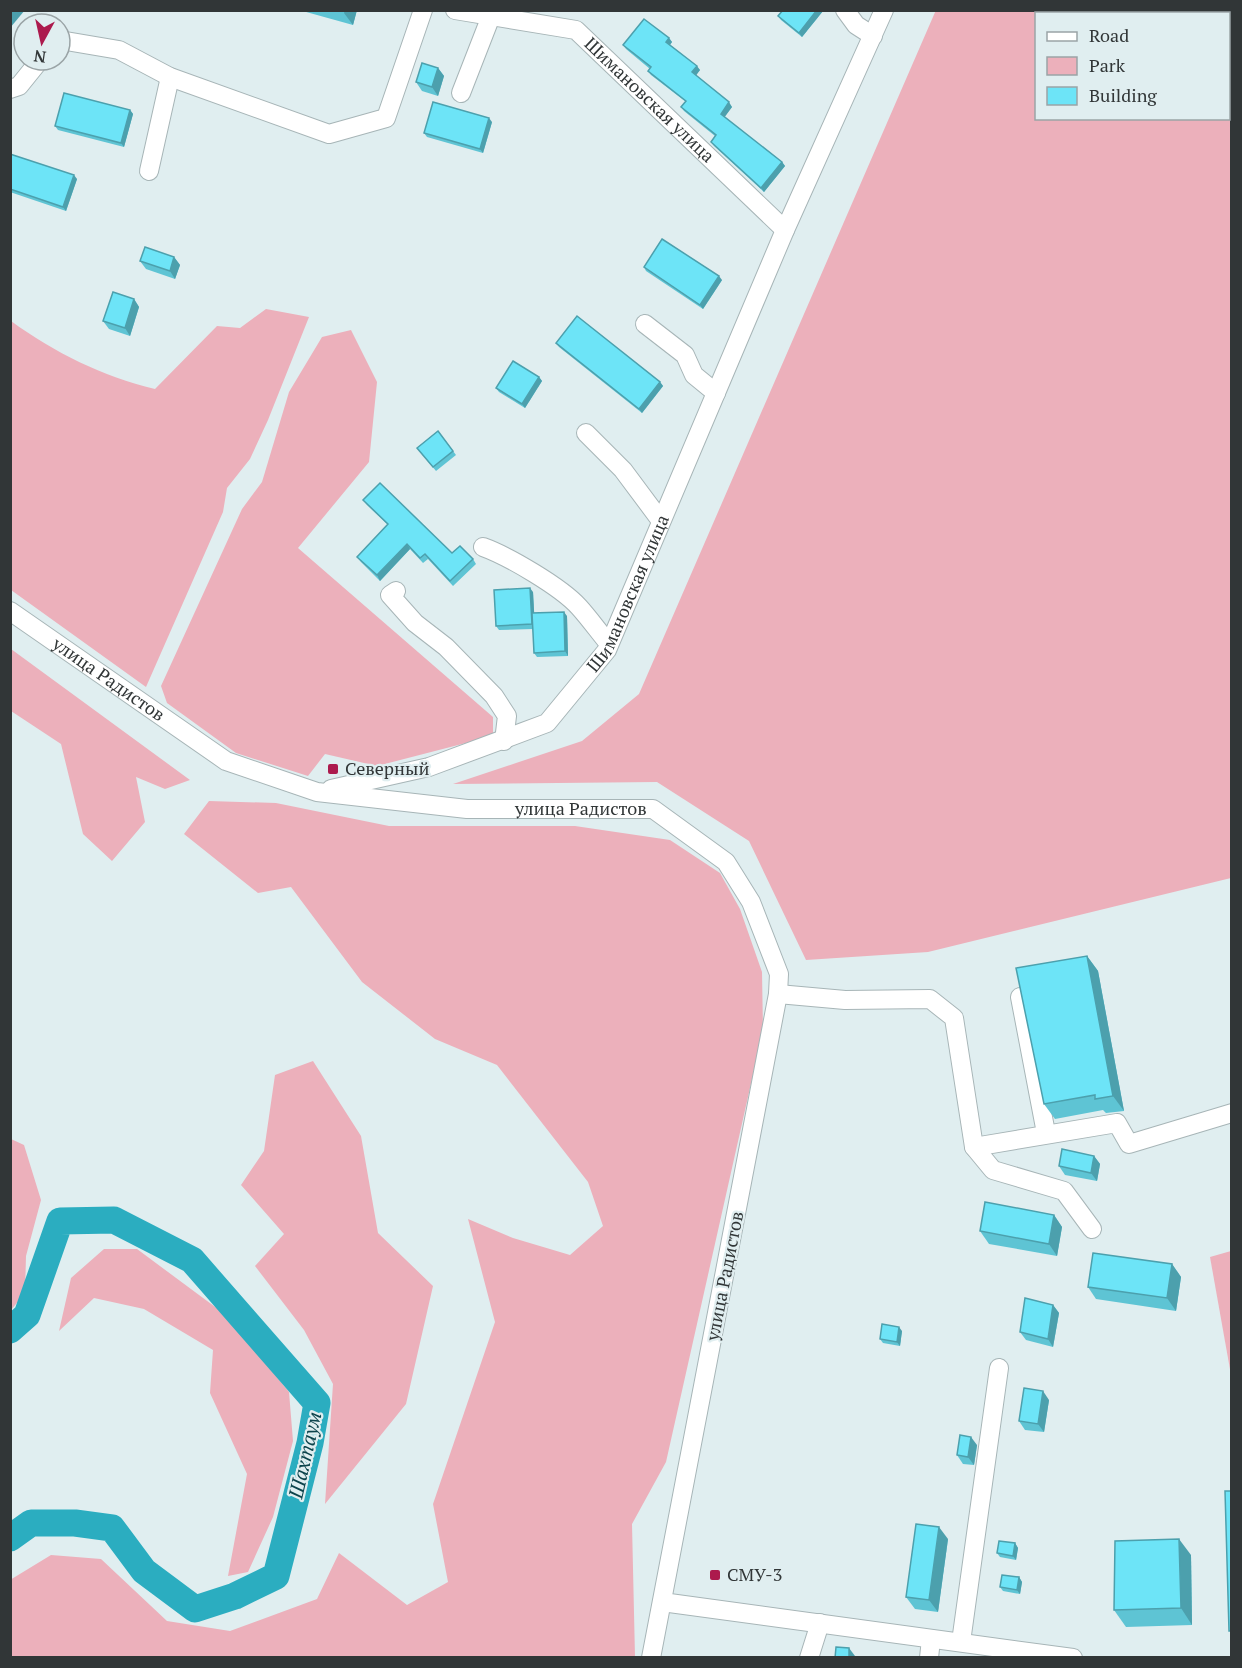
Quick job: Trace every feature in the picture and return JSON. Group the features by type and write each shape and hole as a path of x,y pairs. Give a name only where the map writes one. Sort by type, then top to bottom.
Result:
{"street":[{"path":"72,42 119,50 170,77 329,134 386,118 423,10"},
{"name":"Шимановская улица","path":"455,10 576,30 785,230"},
{"path":"845,10 856,25 873,36"},
{"name":"Шимановская улица","path":"317,792 429,767 504,741 547,723 609,644 785,230 884,10"},
{"path":"461,93 491,16"},
{"path":"10,89 19,86 30,72"},
{"path":"149,171 170,77"},
{"path":"645,324 685,356 694,375 716,393"},
{"path":"586,433 623,470 661,521"},
{"path":"483,547 496,552 564,594 578,606 609,644"},
{"path":"396,591 390,595 415,623 446,647 495,696 507,716 504,741"},
{"name":"улица Радистов","path":"10,611 226,761 317,792 466,809 654,809 726,862 752,902 778,974 778,994 651,1658"},
{"path":"778,994 844,1000 930,999 954,1018 974,1147 993,1170 1064,1191 1092,1229"},
{"path":"1020,997 1046,1133"},
{"path":"974,1147 1046,1133 1117,1123 1128,1144 1232,1113"},
{"path":"961,1642 999,1368"},
{"path":"662,1602 1073,1658"},
{"path":"809,1658 820,1623"},
{"path":"929,1658 931,1638"}],"green space":[{"path":"936,10 1231,11 1231,878 928,952 806,960 749,841 657,782 453,784 582,741 639,694"},
{"path":"266,309 309,317 250,459 227,488 223,512 146,687 11,590 11,321 80,362 135,384 155,389 217,326 240,328"},
{"path":"351,330 377,382 369,462 298,548 493,717 493,736 377,766 325,754 308,776 236,753 167,703 161,686 242,509 262,482 289,392 322,337"},
{"path":"11,649 190,780 165,789 136,777 145,822 112,861 83,834 61,744 11,711"},
{"path":"209,801 276,803 389,826 575,826 670,840 720,873 740,909 762,972 763,1030 666,1462 632,1524 635,1657 11,1657 10,1580 51,1555 101,1559 167,1621 230,1631 317,1599 339,1553 407,1605 448,1582 433,1504 495,1322 468,1219 513,1238 570,1255 603,1226 588,1182 497,1065 435,1039 362,982 291,887 258,893 184,834"},
{"path":"313,1061 361,1136 378,1233 433,1286 406,1404 325,1504 333,1384 304,1330 255,1266 284,1234 241,1185 264,1151 275,1075"},
{"path":"11,1139 24,1145 41,1200 26,1256 25,1293 11,1310"},
{"path":"104,1249 137,1249 226,1315 289,1392 293,1441 273,1517 248,1572 228,1576 247,1474 210,1393 213,1350 144,1309 94,1298 59,1331 71,1278"},
{"path":"1232,1251 1231,1375 1210,1257"}],"building":[{"path":"783,10 817,10 799,33 778,16"},
{"path":"644,19 669,38 666,42 697,66 692,72 729,102 721,114 782,162 761,188 711,142 716,135 681,107 686,101 648,71 651,67 623,45"},
{"path":"422,63 438,68 432,87 416,82"},
{"path":"64,93 130,110 121,143 55,126"},
{"path":"433,102 489,118 480,149 424,133"},
{"path":"10,154 74,175 63,207 10,189"},
{"path":"662,239 719,276 700,305 644,267"},
{"path":"145,247 174,257 170,271 140,261"},
{"path":"113,292 134,299 125,328 103,321"},
{"path":"577,316 660,382 639,409 556,343"},
{"path":"513,361 539,377 522,404 496,388"},
{"path":"438,431 453,451 433,467 417,448"},
{"path":"380,483 452,553 460,546 473,559 450,581 425,554 420,558 407,544 377,575 357,557 388,524 363,500"},
{"path":"530,588 532,624 496,626 494,590"},
{"path":"564,612 565,651 534,653 532,613"},
{"path":"1087,956 1113,1096 1095,1099 1095,1095 1044,1104 1016,968"},
{"path":"1062,1149 1094,1156 1091,1173 1059,1166"},
{"path":"985,1202 1054,1215 1049,1244 980,1231"},
{"path":"1093,1253 1172,1264 1167,1298 1088,1287"},
{"path":"1025,1298 1053,1305 1048,1339 1020,1332"},
{"path":"882,1324 899,1327 897,1342 880,1339"},
{"path":"1024,1388 1043,1391 1038,1424 1019,1421"},
{"path":"960,1435 971,1437 968,1457 957,1455"},
{"path":"1225,1491 1232,1491 1232,1631 1229,1631"},
{"path":"916,1524 939,1527 929,1600 906,1597"},
{"path":"1179,1539 1181,1608 1114,1610 1115,1541"},
{"path":"999,1541 1015,1543 1013,1556 997,1553"},
{"path":"1002,1575 1019,1577 1017,1590 1000,1587"},
{"path":"836,1647 849,1648 849,1658 835,1658"}],"waterway":[{"name":"Шахтаум","path":"10,1330 27,1315 60,1221 114,1220 192,1260 317,1403 310,1443 276,1576 235,1596 195,1609 144,1571 112,1528 75,1523 31,1523 10,1538"}],"place":[{"name":"Северный","path":"333,769"},
{"name":"СМУ-3","path":"715,1575"}]}
